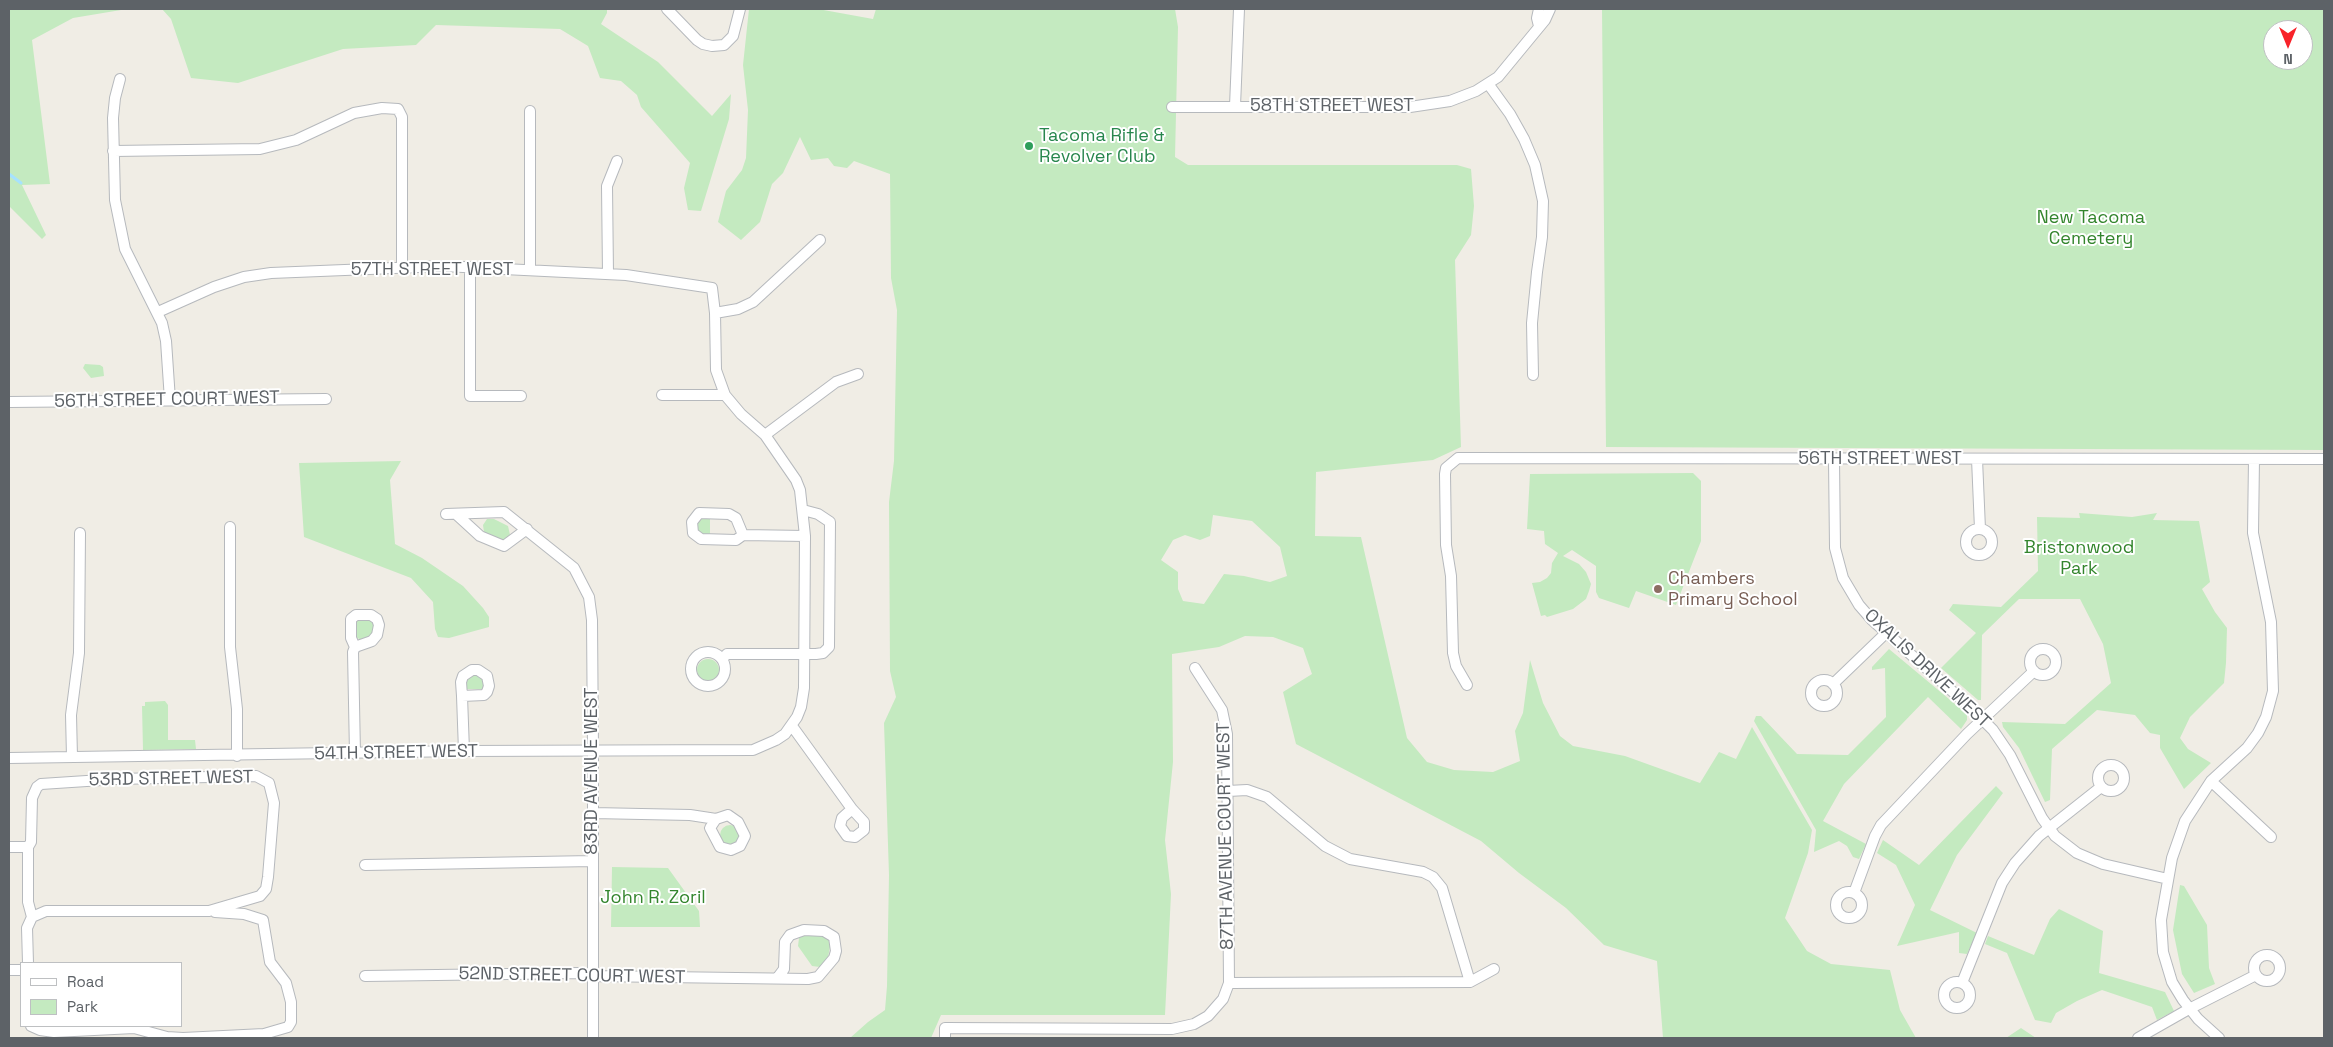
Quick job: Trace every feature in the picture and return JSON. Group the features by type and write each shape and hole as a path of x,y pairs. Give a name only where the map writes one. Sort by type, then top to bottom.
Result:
{"street":[{"path":"667,9 703,44 712,46 724,45 733,36 740,9"},
{"path":"1235,106 1239,9"},
{"path":"1539,9 1536,18 1539,26"},
{"name":"58TH STREET WEST","path":"1172,107 1424,106 1463,97 1489,84 1510,65 1545,20 1550,9"},
{"path":"120,78 113,108 115,200 121,234 130,257 158,312 166,341 170,400"},
{"path":"1489,84 1510,114 1524,139 1535,165 1543,201 1542,237 1534,298 1533,375"},
{"path":"113,150 260,149 296,140 354,114 382,108 398,110 402,116 402,268"},
{"path":"530,111 530,270"},
{"path":"608,274 608,186 617,161"},
{"path":"820,240 753,302 738,309 715,313 716,370 724,395 740,414 765,435 796,480 803,510 805,536 803,697 792,726 852,810"},
{"path":"470,267 470,396 521,396"},
{"name":"57TH STREET WEST","path":"158,312 214,287 244,277 271,273 470,267 608,274 712,288 715,313"},
{"path":"765,435 836,382 858,374"},
{"path":"662,395 724,395"},
{"name":"56TH STREET COURT WEST","path":"9,402 326,399"},
{"name":"56TH STREET WEST","path":"1467,685 1456,666 1453,653 1451,576 1446,544 1445,474 1446,468 1452,461 1464,457 2324,459"},
{"name":"OXALIS DRIVE WEST","path":"1834,459 1834,538 1840,568 1848,587 1859,604 1886,633 1983,719 2010,755 2035,807 2049,829 2069,848 2086,858 2103,864 2168,879"},
{"path":"1977,459 1980,529"},
{"path":"2219,1038 2189,1009 2172,982 2163,952 2161,920 2175,845 2185,821 2211,781 2247,748 2258,734 2269,709 2273,691 2271,622 2253,533 2254,459"},
{"path":"722,659 728,654 823,653 829,647 832,540 830,522 826,518 803,510"},
{"name":"83RD AVENUE WEST","path":"527,529 504,546 480,536 451,514 504,512 527,529 574,568 589,597 592,620 593,1038"},
{"path":"743,536 736,518 729,514 699,514 692,522 693,533 701,538 736,540 743,536 805,536"},
{"path":"230,527 230,647 237,709 237,756"},
{"path":"72,757 71,715 80,653 80,533"},
{"path":"1833,684 1886,633"},
{"path":"355,754 353,652 356,647"},
{"name":"87TH AVENUE COURT WEST","path":"1195,668 1210,688 1226,722 1229,982"},
{"path":"1854,893 1875,836 1881,826 1983,719 2034,671"},
{"path":"462,696 464,751"},
{"name":"54TH STREET WEST","path":"9,758 237,756 464,751 753,750 780,738 792,726"},
{"name":"53RD STREET WEST","path":"262,778 269,783 274,803 266,889 260,896 209,911 46,911 32,916 28,902 28,846 31,842 32,798 36,788 41,784 117,779 262,778"},
{"path":"2211,781 2271,837"},
{"path":"1962,983 2008,873 2030,844 2101,787"},
{"path":"1228,791 1247,790 1268,797 1325,846 1350,859 1423,872 1433,877 1442,888 1470,982"},
{"path":"593,812 690,815 716,819"},
{"path":"9,847 28,846"},
{"path":"365,865 593,861"},
{"path":"33,1027 54,1032 134,1028 167,1037 183,1038 264,1034 288,1027 291,1022 291,1002 286,983 270,962 263,920 244,914 209,911"},
{"path":"28,962 28,928 32,916"},
{"name":"52ND STREET COURT WEST","path":"365,976 580,974 593,976 778,977 808,979 818,977 836,954 834,937 824,931 804,930 790,935 785,942 784,969 778,977"},
{"path":"945,1033 1183,1027 1194,1024 1216,1008 1226,994 1229,982 1470,982 1494,969"},
{"path":"2138,1038 2189,1009 2256,975"}],"green space":[{"path":"9,9 127,9 73,18 32,40 50,184 22,185 46,235 42,239 9,206"},
{"path":"162,9 607,9 601,24 658,62 712,116 731,94 729,119 701,211 688,210 684,188 690,163 641,107 637,95 621,81 600,78 588,46 560,29 436,25 416,45 343,49 238,83 191,78 171,19"},
{"path":"749,9 818,9 873,19 876,9 1175,9 1178,27 1175,157 1188,165 1457,165 1471,169 1474,206 1471,235 1455,260 1461,447 1433,460 1316,472 1315,536 1361,537 1407,738 1427,762 1454,770 1493,772 1520,761 1515,731 1523,713 1530,660 1543,703 1560,736 1573,746 1625,756 1700,783 1719,752 1736,759 1752,727 1812,830 1808,853 1785,918 1807,951 1831,964 1890,970 1900,1010 1916,1038 1663,1038 1657,961 1604,945 1566,908 1519,873 1481,841 1296,744 1283,692 1312,674 1303,648 1273,637 1245,636 1219,647 1172,654 1173,762 1165,840 1171,894 1165,1015 941,1015 931,1038 850,1038 885,1010 887,986 889,875 884,723 896,697 890,671 889,502 894,461 897,310 891,278 890,174 854,161 847,168 834,166 828,158 811,160 800,137 783,173 772,184 760,222 741,240 718,222 726,191 742,170 746,158 748,110 743,65","holes":["1213,515 1252,521 1280,547 1287,576 1270,582 1224,574 1204,604 1183,601 1178,589 1178,572 1161,560 1173,540 1185,535 1200,540 1210,536"]},
{"name":"New Tacoma Cemetery","path":"1602,9 2324,9 2324,450 1606,447"},
{"path":"85,364 100,365 103,367 104,376 91,378 83,368"},
{"path":"401,461 390,480 395,544 422,558 463,586 489,617 489,627 449,638 438,637 435,629 433,602 411,578 304,537 299,463"},
{"path":"1693,473 1701,481 1701,541 1676,605 1636,591 1629,608 1599,598 1596,592 1596,566 1572,550 1563,556 1579,564 1586,572 1591,584 1586,599 1573,609 1547,617 1545,615 1541,616 1532,583 1540,582 1547,578 1551,573 1552,563 1558,553 1545,544 1544,531 1527,529 1530,474"},
{"name":"Bristonwood Park","path":"2079,513 2132,517 2157,513 2153,520 2199,521 2210,582 2202,589 2227,628 2226,663 2224,683 2190,717 2180,738 2188,749 2211,763 2184,789 2160,748 2160,735 2150,733 2135,715 2097,710 2052,749 2050,800 2045,802 2019,748 2003,727 2002,722 2065,724 2111,683 2103,644 2080,599 2019,599 1982,635 1981,700 1978,700 1941,668 1976,633 1949,610 1953,604 2001,607 2038,571 2037,517 2080,518"},
{"path":"710,517 710,535 698,534 696,521 698,518"},
{"path":"487,519 494,519 508,526 510,535 501,543 484,532 483,525"},
{"path":"364,618 374,625 375,629 368,639 364,640 354,633 353,629 360,619"},
{"path":"1889,649 1967,714 1967,720 1961,729 1928,697 1844,784 1823,821 1866,844 1859,859 1853,857 1847,846 1839,841 1814,852 1816,830 1754,721 1756,716 1761,716 1797,754 1848,755 1886,717 1885,668 1872,670 1872,667"},
{"path":"708,659 716,662 719,670 716,678 708,681 700,678 697,670 700,662"},
{"path":"475,674 485,679 484,689 465,689 466,677"},
{"path":"165,701 168,705 168,740 195,740 196,749 143,750 142,706 145,706 145,702"},
{"path":"1996,786 2003,793 1957,855 1930,910 1977,933 1967,954 1959,953 1959,932 1897,946 1915,905 1896,865 1877,853 1883,840 1919,865"},
{"path":"730,825 737,828 740,835 737,842 730,845 723,842 720,835 723,828"},
{"name":"John R. Zoril","path":"612,867 668,868 699,911 700,927 611,927"},
{"path":"2180,885 2184,886 2207,925 2209,968 2215,984 2194,993 2182,974 2173,930"},
{"path":"2059,909 2103,931 2099,973 2165,992 2174,1011 2157,1020 2152,1007 2102,990 2056,1013 2051,1023 2035,1020 2007,953 1985,944 1988,936 2034,955 2050,919"},
{"path":"804,934 824,936 831,942 828,957 820,967 812,966 798,946 799,938"},
{"path":"2021,1028 2036,1038 2006,1038"}],"waterway":[{"path":"9,174 21,183"}],"place":[{"name":"Tacoma Rifle & Revolver Club","path":"1029,146"},
{"name":"Chambers Primary School","path":"1658,589"}]}
